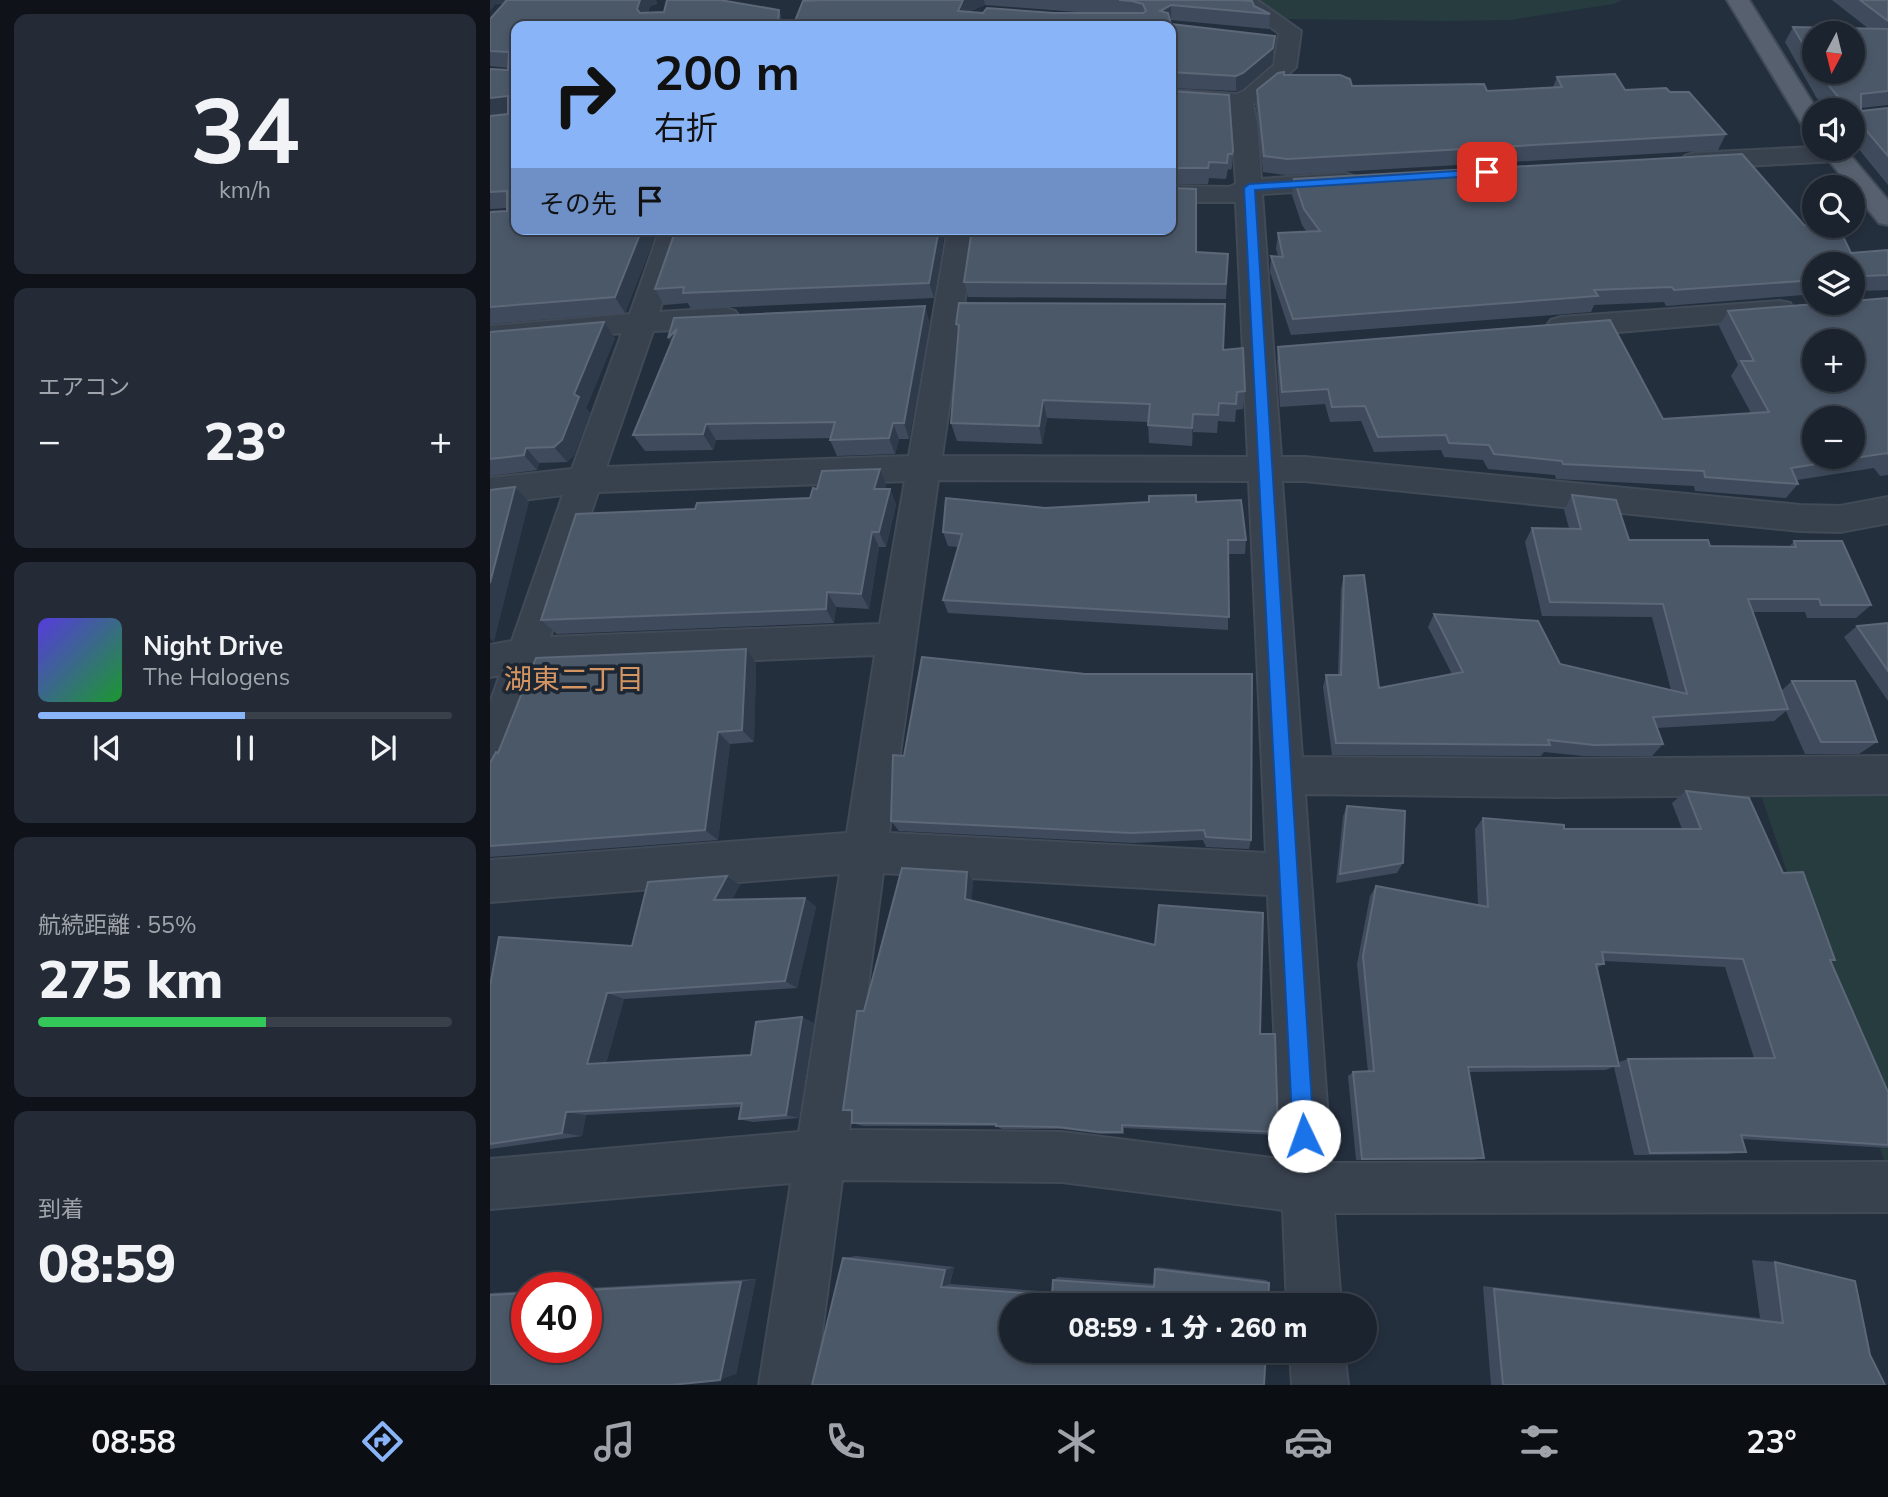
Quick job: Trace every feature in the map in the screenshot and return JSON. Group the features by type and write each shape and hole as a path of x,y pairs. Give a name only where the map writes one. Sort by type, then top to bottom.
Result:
{"main road":[{"path":"1738,0 1802,104"},
{"path":"1842,161 1888,218"}],"street":[{"path":"1242,0 1284,32"},
{"path":"1261,39 1284,32"},
{"path":"1176,97 1238,101 1252,96 1285,67 1284,32"},
{"path":"1238,101 1243,107 1249,188 1313,1293"},
{"path":"1671,162 1802,153"},
{"path":"1176,194 1233,194 1249,188 1369,179"},
{"path":"490,760 672,235"},
{"path":"787,1385 896,639 961,235"},
{"path":"1532,329 1802,308"},
{"path":"490,336 642,322 750,317"},
{"path":"490,491 585,480 924,468 1305,469 1800,518 1840,519 1888,510"},
{"path":"490,661 527,654 896,639"},
{"path":"1283,775 1556,778 1888,775"},
{"path":"490,881 865,852 1289,875"},
{"path":"490,1184 821,1155 1062,1157 1307,1188 1888,1187"},
{"path":"1318,1363 1320,1385"}],"green space":[{"path":"1204,0 1622,0 1614,4 1510,20 1445,21 1286,19 1260,4"},
{"path":"1888,791 1888,1163 1885,1163 1760,792"}],"building":[{"path":"507,0 640,0 637,9 640,13 664,12 667,0 720,0 779,10 778,21 511,21 511,235 640,235 615,297 490,307 490,212 507,211 507,191 490,192 490,116 508,114 508,96 490,98 490,69 508,70 509,52 490,51 490,19"},
{"path":"963,0 958,11 983,13 987,8 1054,13 1143,13 1146,11 1143,4 1119,0 1237,0 1252,1 1254,6 1270,14 1171,5 1160,11 1168,13 1170,21 795,21 803,1"},
{"path":"1860,0 1888,0 1888,21"},
{"path":"1176,25 1275,36 1273,48 1236,76 1176,72"},
{"path":"1793,27 1802,27 1802,42"},
{"path":"1866,29 1888,29 1888,91 1861,94 1861,98 1839,98 1827,84 1866,84"},
{"path":"1284,72 1284,75 1340,75 1350,79 1352,86 1484,84 1487,91 1562,87 1557,77 1615,74 1625,90 1666,88 1670,92 1689,92 1726,134 1287,159 1264,156 1257,90 1278,73"},
{"path":"1176,91 1229,95 1233,151 1228,154 1227,163 1209,162 1208,168 1176,168"},
{"path":"1888,108 1888,156 1865,129 1865,111"},
{"path":"1742,154 1802,223 1802,238 1844,238 1851,252 1802,252 1802,281 1674,290 1672,287 1594,290 1598,296 1293,319 1271,256 1283,257 1278,233 1320,231 1304,209 1294,179"},
{"path":"1176,188 1196,189 1196,252 1228,254 1226,284 964,282 971,235 1176,235"},
{"path":"674,235 938,235 929,283 683,293 684,287 655,289"},
{"path":"1888,250 1888,275 1865,276 1863,252"},
{"path":"1888,298 1888,454 1865,456 1865,406 1802,406 1802,466 1791,468 1798,484 1705,477 1704,471 1563,464 1562,461 1494,454 1489,445 1449,443 1446,435 1378,437 1365,406 1332,407 1328,389 1282,392 1278,347 1610,320 1663,419 1769,412 1741,361 1754,361 1728,311 1802,305 1802,315 1865,315 1865,300"},
{"path":"959,303 1225,304 1223,350 1243,348 1245,391 1237,392 1236,404 1219,403 1218,415 1193,414 1192,428 1148,425 1150,404 1043,400 1039,426 951,423"},
{"path":"925,306 904,423 893,423 889,438 830,440 835,422 706,424 703,434 633,435 677,329 668,338 674,318"},
{"path":"604,322 574,394 579,397 562,440 554,447 526,448 524,455 490,459 490,332"},
{"path":"880,469 874,489 890,489 879,532 872,532 861,594 827,592 826,609 541,620 576,514 695,509 697,503 810,498 813,488 817,489 822,471"},
{"path":"515,487 490,583 490,490"},
{"path":"1196,495 1196,502 1241,500 1246,540 1228,540 1229,617 943,600 962,534 943,532 946,498 1045,508 1149,502 1149,496"},
{"path":"1572,495 1616,500 1629,540 1708,540 1710,546 1796,547 1794,541 1842,541 1871,605 1821,605 1819,599 1748,599 1788,709 1653,717 1663,744 1594,745 1548,740 1550,745 1336,743 1326,675 1341,675 1344,576 1364,575 1379,688 1463,672 1434,614 1538,621 1560,664 1687,694 1663,604 1550,602 1532,528 1581,529"},
{"path":"1888,623 1888,671 1857,626"},
{"path":"746,649 742,730 718,732 705,830 490,846 490,763 496,752 498,753 536,658"},
{"path":"922,657 1085,674 1252,674 1251,840 1206,837 1204,830 1131,833 891,821 893,755 904,756"},
{"path":"1792,681 1855,681 1877,742 1821,742"},
{"path":"1686,791 1749,798 1783,873 1803,872 1835,960 1830,960 1888,1092 1888,1145 1741,1135 1746,1152 1650,1153 1628,1059 1775,1058 1743,959 1602,952 1604,964 1596,964 1619,1066 1468,1067 1484,1158 1362,1159 1353,1072 1374,1071 1363,956 1376,886 1488,907 1483,818 1564,825 1564,829 1701,829"},
{"path":"1347,806 1405,811 1403,863 1340,874"},
{"path":"902,868 967,872 965,899 1155,945 1159,905 1263,913 1260,1034 1275,1034 1278,1132 1122,1125 1122,1132 1098,1132 996,1124 852,1123 852,1110 843,1110 857,1011 864,1011"},
{"path":"727,876 714,900 805,898 785,981 607,993 587,1064 751,1055 756,1022 802,1017 786,1115 739,1119 742,1103 566,1112 562,1133 490,1144 490,986 499,937 632,946 648,882"},
{"path":"843,1258 945,1270 941,1287 1024,1293 999,1293 999,1363 1265,1363 1264,1385 812,1385"},
{"path":"1775,1262 1855,1281 1870,1355 1885,1385 1503,1385 1494,1289 1783,1323"},
{"path":"1155,1269 1269,1283 1269,1293 1052,1293 1053,1280 1154,1287"},
{"path":"741,1282 720,1380 671,1385 490,1385 490,1295 511,1294 511,1363 602,1363 602,1289"}],"district":[{"name":"湖東二丁目","path":"574,678"}],"route":[{"path":"1304,1136 1249,188 1487,172"}]}
